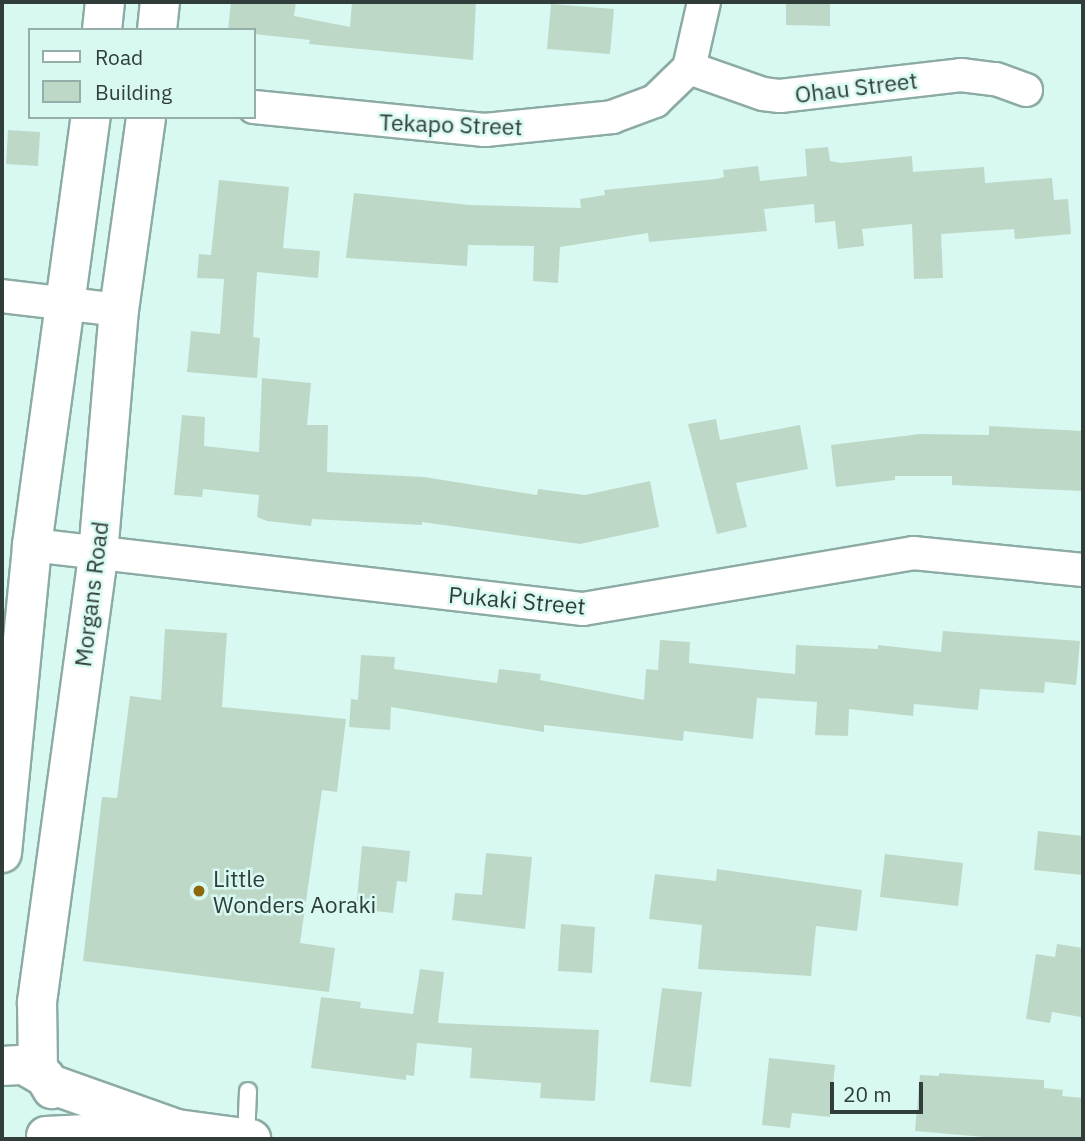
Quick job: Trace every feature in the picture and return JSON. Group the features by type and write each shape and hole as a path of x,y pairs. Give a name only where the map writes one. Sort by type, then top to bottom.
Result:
{"street":[{"path":"102,28 105,2"},
{"path":"157,28 160,2"},
{"path":"689,68 704,2"},
{"name":"Ohau Street","path":"689,68 762,94 780,96 961,75 996,79 1026,90"},
{"name":"Tekapo Street","path":"256,107 437,128 529,128 635,110 673,87 689,68"},
{"path":"2,853 33,545 91,119"},
{"name":"Morgans Road","path":"44,1137 57,1111 30,1074 37,1002 98,554 119,310 146,119"},
{"path":"2,296 119,310"},
{"name":"Pukaki Street","path":"33,545 583,609 913,552 1083,570"},
{"path":"30,1074 177,1129 248,1139"},
{"path":"44,1137 133,1135 177,1129"}],"lane":[{"path":"248,1091 248,1139"}],"building":[{"path":"231,2 296,2 294,16 350,27 352,2 476,2 473,60 309,44 310,40 256,34 256,28 228,28"},
{"path":"786,2 830,2 830,26 786,25"},
{"path":"551,4 614,9 610,54 547,49"},
{"path":"8,130 40,132 38,166 6,164"},
{"path":"828,147 830,161 841,163 912,156 913,172 984,167 985,183 1052,178 1054,200 1068,199 1071,234 1015,239 1014,229 941,234 943,278 914,279 912,224 862,229 864,246 838,249 835,221 815,223 814,204 764,209 767,231 649,242 648,233 560,247 558,283 533,281 534,246 468,245 467,266 346,258 354,193 470,205 581,208 580,199 605,195 604,190 716,179 724,177 723,170 758,166 760,181 807,176 805,149"},
{"path":"219,180 289,187 283,248 320,251 318,278 257,272 253,337 260,338 257,378 187,372 191,331 220,334 224,279 197,278 199,254 211,255"},
{"path":"262,378 311,383 307,425 328,425 327,472 424,477 537,495 538,489 585,495 650,481 659,527 580,544 422,522 422,525 312,519 311,526 267,521 257,517 259,495 203,489 202,497 174,495 182,415 205,417 204,446 259,452"},
{"path":"716,419 720,440 800,425 808,469 736,483 747,527 717,534 688,424"},
{"path":"989,426 1083,431 1083,491 952,485 952,476 895,476 895,480 836,487 831,445 920,434 989,435"},
{"path":"165,629 227,633 222,707 346,719 337,792 322,790 300,943 335,948 329,992 83,961 102,797 117,798 130,696 161,700"},
{"path":"943,631 1080,641 1076,685 1045,682 1044,693 980,689 978,710 914,704 913,716 849,709 848,736 815,735 817,702 757,698 753,739 684,731 683,741 544,725 544,732 391,707 390,730 349,727 351,699 358,700 361,655 395,657 394,669 497,683 499,669 541,674 540,680 644,700 646,669 658,670 660,640 690,642 689,663 795,674 796,645 878,649 878,645 941,652"},
{"path":"1038,831 1083,836 1083,875 1034,870"},
{"path":"362,846 410,851 407,882 397,881 393,913 356,909"},
{"path":"486,853 532,857 525,929 452,920 455,893 482,895"},
{"path":"885,854 963,863 958,906 880,897"},
{"path":"717,869 862,890 857,931 816,926 811,976 698,969 702,925 649,919 655,874 716,881"},
{"path":"561,924 595,927 592,973 558,971"},
{"path":"1057,944 1083,948 1081,1017 1052,1012 1050,1023 1026,1019 1036,954 1055,957"},
{"path":"420,969 444,972 438,1023 599,1030 595,1101 540,1098 541,1083 470,1078 472,1048 417,1043 414,1076 406,1075 406,1080 311,1068 321,997 361,1002 360,1008 413,1014"},
{"path":"662,988 702,992 691,1087 650,1082"},
{"path":"769,1058 835,1065 830,1117 792,1113 790,1128 762,1125"},
{"path":"939,1073 1044,1080 1044,1088 1063,1090 1062,1096 1083,1098 1083,1139 1007,1139 915,1131 920,1075 939,1076"}],"place":[{"name":"Little Wonders Aoraki","path":"199,891"}]}
